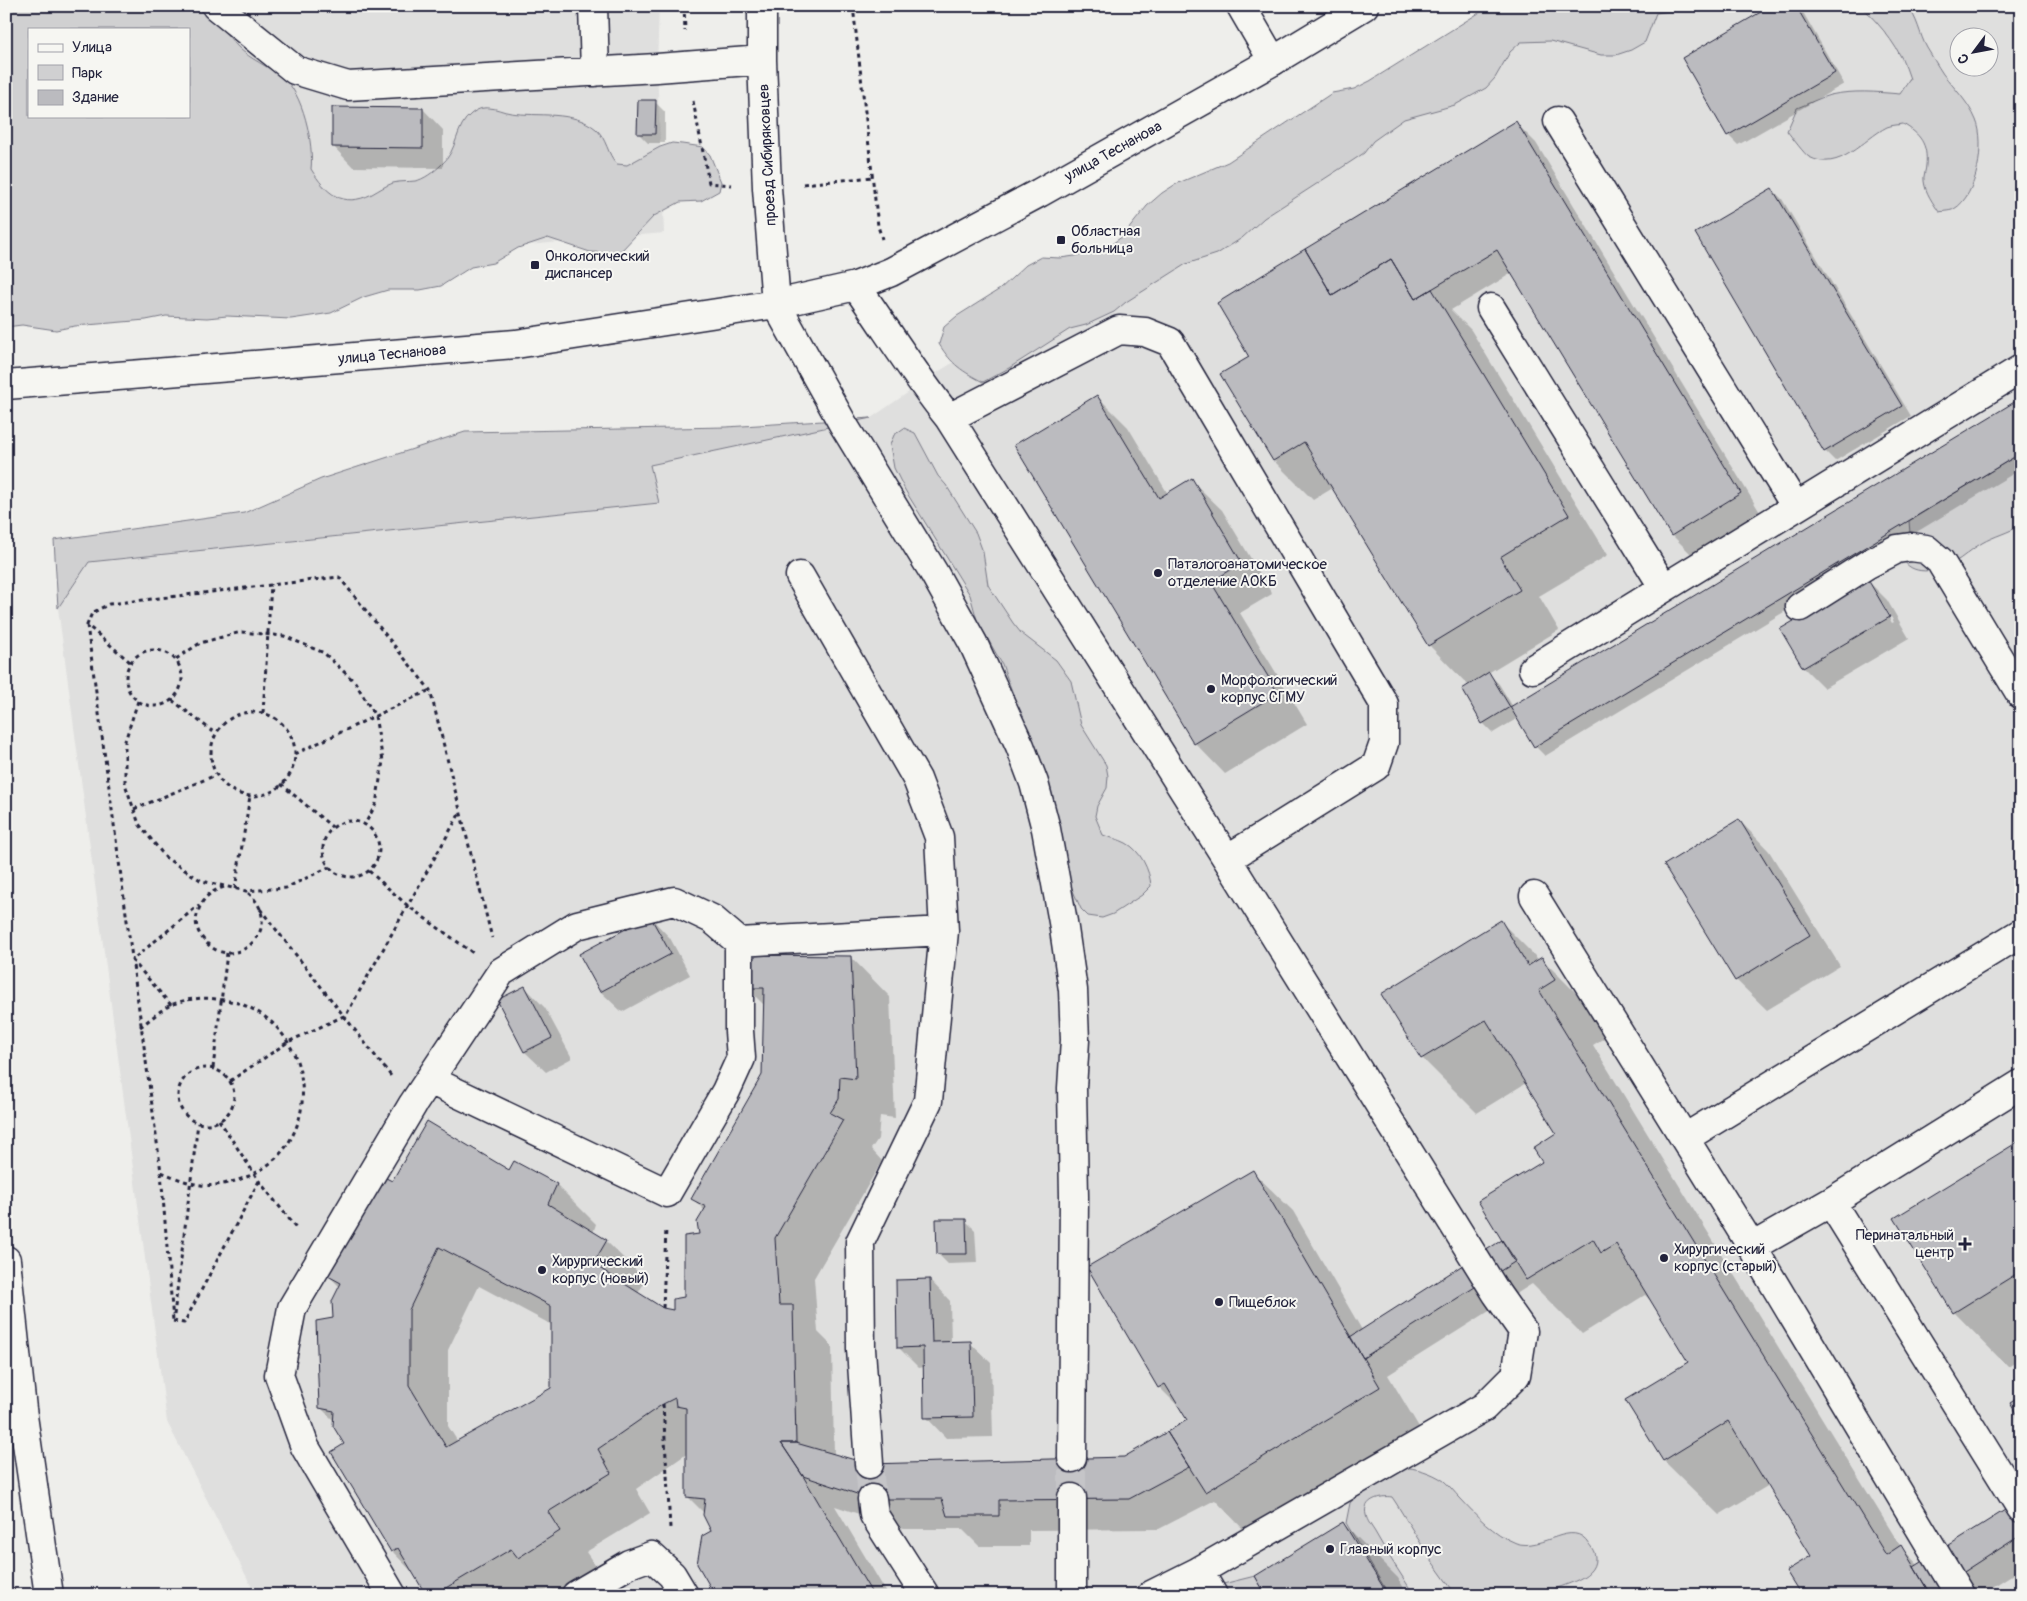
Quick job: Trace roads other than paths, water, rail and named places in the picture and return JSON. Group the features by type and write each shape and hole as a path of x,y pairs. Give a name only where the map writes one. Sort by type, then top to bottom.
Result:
{"main road":[{"path":"216,6 295,70 348,86 595,72 762,60"},
{"path":"593,6 595,72"},
{"name":"проезд Сибиряковцев","path":"762,6 767,188 776,304"},
{"path":"1241,6 1273,61"},
{"name":"улица Теснанова","path":"6,385 516,344 776,304 856,286 891,272 1039,193 1273,61 1364,6"},
{"path":"1558,121 1796,507"},
{"path":"856,286 921,383 949,418 1227,859 1497,1294 1523,1331 1516,1375 1484,1407 1199,1571 1151,1595"},
{"path":"776,304 843,424 934,572 973,643 1020,746 1034,783 1046,829 1073,990 1075,1040 1072,1088 1074,1197 1072,1458"},
{"path":"1491,308 1664,588"},
{"path":"949,418 1120,330 1145,332 1170,342 1384,704 1384,744 1376,766 1227,859"},
{"path":"1533,669 2021,368"},
{"path":"1800,607 1868,564 1897,549 1911,547 1926,549 1940,561 2021,695"},
{"path":"800,576 917,779 939,837 944,931 928,1101 860,1242 861,1349 870,1464"},
{"path":"1534,896 1752,1246 1960,1595"},
{"path":"392,1595 305,1447 279,1375 292,1308 413,1104 501,972 578,925 674,900 712,919 740,942 944,931"},
{"path":"1685,1138 2021,933"},
{"path":"430,1080 667,1192 726,1091 741,1058 739,1031 740,942"},
{"path":"1752,1246 1831,1202 2021,1084"},
{"path":"1831,1202 2021,1508"},
{"path":"6,1260 22,1409 49,1595"},
{"path":"1072,1498 1072,1595"},
{"path":"872,1499 874,1515 924,1595"},
{"path":"576,1595 629,1564 650,1556 678,1585"},
{"path":"1199,1571 1213,1595"}],"tunnel":[{"path":"1072,1458 1072,1498"},
{"path":"869,1464 872,1499"}],"place":[{"name":"Областная больница","path":"1061,240"},
{"name":"Онкологический диспансер","path":"535,265"},
{"name":"Паталогоанатомическое отделение АОКБ","path":"1158,573"},
{"name":"Морфологический корпус СГМУ","path":"1211,689"},
{"name":"Перинатальный центр","path":"1965,1244"},
{"name":"Хирургический корпус (старый)","path":"1664,1258"},
{"name":"Хирургический корпус (новый)","path":"542,1270"},
{"name":"Пищеблок","path":"1219,1302"},
{"name":"Главный корпус","path":"1330,1549"}]}
